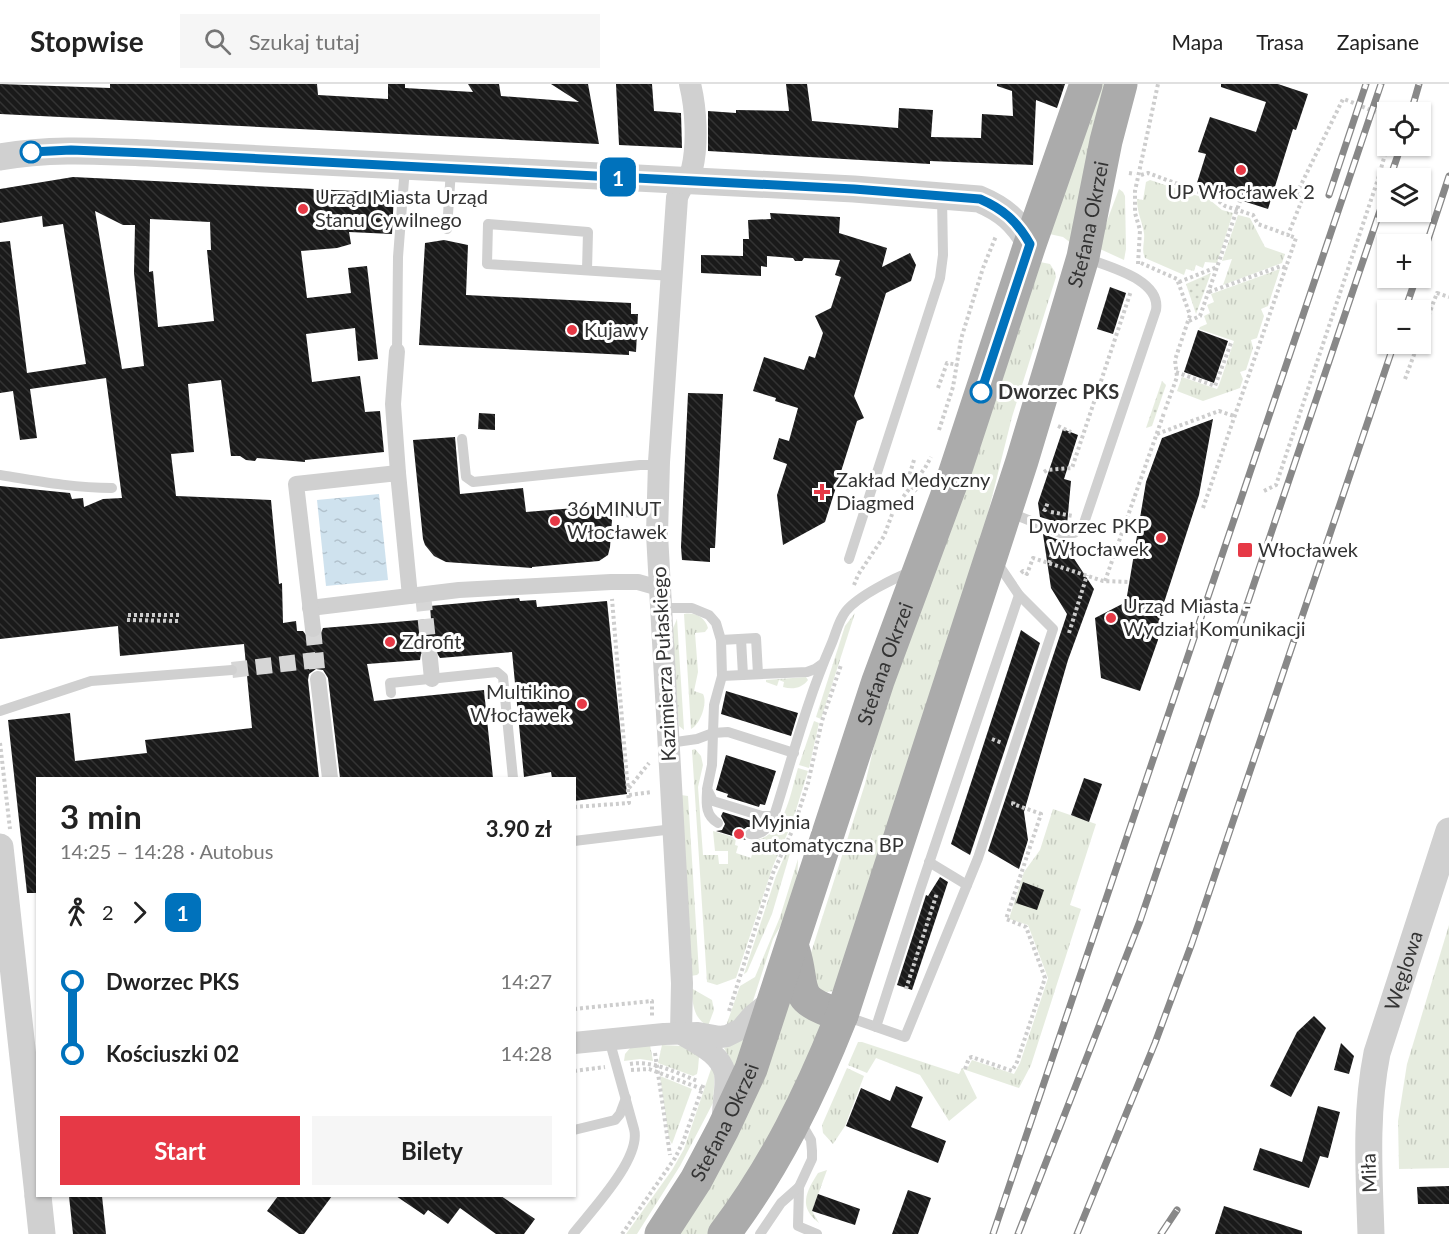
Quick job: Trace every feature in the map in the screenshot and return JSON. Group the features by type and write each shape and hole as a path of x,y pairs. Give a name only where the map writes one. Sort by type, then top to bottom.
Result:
{"main road":[{"name":"Stefana Okrzei","path":"661,1234 696,1180 751,1069 878,681 951,484 1025,257 1086,84"},
{"name":"Stefana Okrzei","path":"724,1234 742,1211 797,1116 842,1015 1065,319 1083,257 1121,84"},
{"path":"1025,257 1050,251 1058,254 1063,262 1065,319"},
{"path":"792,946 803,995 818,1008 842,1015"}],"street":[{"name":"Kazimierza Pułaskiego","path":"681,1033 682,983 657,513 677,198 684,180 692,169 695,116 690,84"},
{"path":"0,157 31,152 71,150 854,189 980,199 997,206 1021,229 1025,257"},
{"path":"397,351 393,404 411,596"},
{"path":"313,629 296,483 398,473"},
{"path":"310,608 459,590 611,582 638,582 660,598"},
{"path":"430,659 432,679"},
{"path":"318,679 330,777"},
{"name":"Węglowa","path":"1369,1112 1377,1053 1449,831"},
{"path":"0,847 33,1102 36,1158"},
{"path":"717,1046 728,1036 741,1029 758,1011 774,999"},
{"path":"576,1043 698,1033 717,1046 724,1073 723,1129"},
{"name":"Miła","path":"1369,1112 1371,1234"},
{"path":"38,1197 42,1234"}],"lane":[{"path":"397,351 398,257 405,167"},
{"path":"447,228 451,169"},
{"path":"849,559 940,278 943,242 942,196"},
{"path":"587,270 588,232 488,224 487,264 672,276"},
{"path":"1005,510 1062,534 1074,532 1083,526 1156,310 1156,297 1147,286 1126,274 1083,257"},
{"path":"462,439 466,477 473,482 659,465"},
{"path":"0,475 90,488 112,488"},
{"path":"612,512 657,513"},
{"path":"842,1015 905,1036 978,858 1053,629 1019,595 991,553"},
{"path":"750,834 756,835 762,832 774,816 822,664 846,611 856,602 918,568"},
{"path":"876,1027 1019,595"},
{"path":"660,598 710,615 716,623 721,640 722,676 714,705 712,765 707,789 708,812 711,819 718,823"},
{"path":"721,640 756,638 758,674"},
{"path":"741,639 743,675"},
{"path":"722,676 807,672 822,664"},
{"path":"0,711 91,681 232,670"},
{"path":"391,693 390,683 497,672 503,677 513,777"},
{"path":"669,742 688,741 713,733 728,732 794,753"},
{"path":"707,789 713,801 762,816 774,816"},
{"path":"576,841 673,830"},
{"path":"929,862 967,885"},
{"path":"573,1234 623,1171 636,1141 609,1039"},
{"path":"576,1130 615,1120 626,1098"},
{"path":"760,1234 781,1203 799,1186 812,1159 808,1132 797,1116"},
{"path":"799,1186 797,1230 817,1234"}],"path":[{"path":"1288,235 1302,200 1296,195 1342,99 1377,113"},
{"path":"1264,491 1276,485 1385,156"},
{"path":"1129,173 1135,174"},
{"path":"1141,175 1148,173 1212,197 1225,206 1253,215 1258,225 1296,238 1203,508"},
{"path":"1188,321 1200,316 1240,201"},
{"path":"937,438 953,387 961,339 983,268 1006,213"},
{"path":"1105,581 1177,377 1175,360 1190,315 1179,282 1175,278 1130,257"},
{"path":"1209,292 1281,266 1286,268"},
{"path":"1179,282 1217,267"},
{"path":"1431,309 1437,293 1449,297"},
{"path":"1176,372 1215,386 1231,343"},
{"path":"1405,379 1414,354"},
{"path":"938,388 947,363 964,366"},
{"path":"1157,434 1219,411 1234,416"},
{"path":"1058,426 1071,432"},
{"path":"856,602 853,591 855,581 881,542 894,509 925,468 933,448"},
{"path":"914,460 907,483 917,491"},
{"path":"1039,508 1045,510 1048,502"},
{"path":"1050,512 1073,516"},
{"path":"1112,526 1123,530"},
{"path":"1049,563 1055,543"},
{"path":"1021,573 1023,571 1028,574 1033,558 1105,581 1129,582"},
{"path":"1066,642 1087,575"},
{"path":"576,807 629,803 611,582"},
{"path":"128,618 178,618"},
{"path":"622,1234 675,1158 683,1142 773,873 793,829 808,783 822,721 843,659"},
{"path":"628,788 650,763"},
{"path":"964,1069 969,1058 972,1057 1012,1071 1045,978 1026,927 1006,919 1041,814 1013,804 1016,794"},
{"path":"906,989 937,893"},
{"path":"576,1009 652,1001 656,1065 670,1155"},
{"path":"617,1069 639,1062 656,1065 698,1081"},
{"path":"576,1071 640,1068 702,1089"}],"green space":[{"path":"1098,84 1109,84 1071,243 1063,237 1045,233"},
{"path":"1150,180 1210,200 1222,210 1233,213 1217,263 1205,262 1203,268 1196,265 1194,271 1186,269 1184,275 1145,258 1144,233 1137,199 1143,200 1146,182"},
{"path":"1119,189 1125,196 1126,249 1124,260 1100,249 1098,245"},
{"path":"1238,215 1250,218 1265,247 1285,254 1282,263 1223,285 1232,259 1222,261"},
{"path":"1040,262 1050,264 1056,277 1012,417 984,529 834,991 827,992 817,989 808,962 865,784 880,721"},
{"path":"1280,269 1268,306 1261,309 1264,316 1257,338 1251,340 1253,348 1246,370 1240,372 1243,379 1240,388 1203,401 1177,391 1182,377 1217,389 1219,385 1234,341 1199,329 1207,324 1204,316 1210,313 1207,305 1214,302 1211,294"},
{"path":"1211,273 1196,314 1186,284"},
{"path":"1162,381 1166,385 1152,426 1146,428"},
{"path":"855,613 821,719 816,717 845,626"},
{"path":"684,614 699,616 708,628 705,632 695,633 698,672 694,691 703,694 704,708 700,719 691,729"},
{"path":"677,619 684,730 679,726 671,633"},
{"path":"806,677 808,680 806,683 794,688 783,687 784,682 779,680 777,686 766,682 766,680"},
{"path":"814,721 819,723 809,768 799,765"},
{"path":"695,749 701,756 703,765 698,787 703,855 718,855 719,864 728,864 728,851 715,851 713,831 736,838 735,845 738,846 736,853 751,858 756,840 774,830 780,821 798,768 808,771 792,823 773,866 736,978 717,985 707,982 692,750"},
{"path":"681,795 688,796 699,973 690,976"},
{"path":"1053,809 1096,824 1070,905 1081,909 1031,1065 1019,1088 963,1069 977,1098 949,1121 920,1075 876,1058 867,1073 848,1065 858,1042 862,1042 959,1074 962,1068 967,1069 972,1060 1014,1074 1020,1063 1048,978 1028,925 1009,919 1024,872 1040,850"},
{"path":"788,848 791,850 772,914 747,972 744,974 776,876"},
{"path":"798,859 797,885 790,909 773,939 752,1004 749,1010 726,1026 740,986 755,977 780,917"},
{"path":"1449,925 1449,1168 1399,1169 1398,1121 1407,1064"},
{"path":"691,988 712,1000 714,1010 708,1026 697,1015"},
{"path":"788,997 825,1022 802,1082 710,1234 675,1234"},
{"path":"745,1039 735,1070 724,1048"},
{"path":"650,1045 653,1061 640,1059 624,1061 625,1054 630,1048"},
{"path":"662,1045 682,1046 700,1052 697,1074 693,1076 658,1063"},
{"path":"712,1066 715,1072 713,1103 680,1166 637,1234 626,1234 672,1170 684,1149"},
{"path":"847,1068 864,1076 845,1126 833,1144 823,1133 822,1125"},
{"path":"660,1076 692,1089 672,1144 669,1139"},
{"path":"827,1170 812,1211 819,1223 808,1211 806,1199 818,1173"}],"water":[{"path":"379,494 388,580 326,586 317,500"}],"building":[{"path":"0,84 110,88 110,84 317,84 318,95 388,99 388,84 405,84 405,88 473,92 468,84 499,84 501,96 579,102 551,84 588,84 599,144 0,114"},
{"path":"616,84 652,84 654,111 681,113 682,148 619,145"},
{"path":"786,84 807,84 812,121 898,128 899,108 933,110 931,137 981,138 982,114 1013,116 1012,91 997,86 997,84 1065,84 1057,108 1036,100 1033,165 930,161 930,164 708,151 708,111 736,113 736,110 789,111"},
{"name":"UP Włocławek 2","path":"1221,84 1278,84 1308,94 1296,130 1293,129 1268,209 1196,186 1206,154 1198,152 1210,117 1256,132 1266,102 1221,87"},
{"path":"73,177 394,193 392,234 349,232 351,244 337,248 301,251 307,298 351,293 348,268 367,266 378,359 358,361 355,328 306,334 312,382 360,376 365,412 380,411 384,452 305,460 305,462 257,458 255,461 246,460 240,456 231,456 221,380 188,384 194,452 171,454 176,496 271,500 279,584 282,583 283,623 296,621 297,631 303,631 309,639 319,638 323,628 431,619 430,606 519,598 520,601 536,600 537,607 607,601 627,794 576,801 576,777 552,777 551,772 524,777 512,652 440,658 435,650 428,649 421,654 420,660 367,664 374,701 484,690 493,777 340,777 328,678 323,670 316,669 309,674 308,680 319,777 36,777 36,893 27,893 8,720 70,713 75,761 147,753 145,740 252,728 244,644 120,656 118,626 0,639 0,486 70,493 72,499 83,498 84,507 103,499 122,498 106,378 30,389 37,438 20,440 13,391 0,393 0,242 10,241 27,373 86,364 63,224 43,227 42,216 0,223 0,189","holes":["95,211 123,225 135,225 134,273 144,366 122,369","150,219 210,222 211,250 207,250 214,321 158,327 153,271 149,272"]},
{"path":"770,213 840,217 839,233 887,248 882,267 910,253 916,265 911,281 886,293 854,396 864,418 857,421 825,522 783,545 777,495 787,464 773,459 779,438 789,441 798,408 753,391 764,357 804,370 809,356 815,358 823,333 815,316 831,308 841,277 835,275 840,260 804,258 802,261 795,261 793,258 767,256 767,267 761,266 761,276 701,273 701,255 743,256 743,239 749,239 748,220 771,219"},
{"path":"444,240 468,245 466,295 631,303 631,314 638,314 636,352 629,351 629,355 419,345 425,243"},
{"path":"1110,287 1126,293 1113,334 1097,329"},
{"path":"1198,330 1228,341 1214,383 1184,372"},
{"path":"688,393 723,394 715,548 710,548 710,562 682,560"},
{"path":"479,413 495,414 495,430 478,429"},
{"name":"Dworzec PKP Włocławek","path":"1213,419 1199,495 1160,615 1158,640 1140,691 1101,678 1095,618 1126,602 1146,482 1162,438"},
{"path":"1063,429 1078,435 1064,479 1071,481 1067,525 1040,517 1038,503"},
{"path":"455,437 460,494 523,488 526,512 611,505 605,511 606,516 612,520 608,555 599,561 532,568 446,562 434,556 423,539 413,440"},
{"path":"1043,534 1066,540 1065,545 1094,589 1068,660 1024,812 1028,840 1019,869 988,851 1067,614 1051,588"},
{"path":"1021,630 1040,643 970,855 951,844"},
{"path":"726,691 798,713 791,736 721,714"},
{"path":"726,755 776,771 765,805 760,804 759,807 727,797 728,794 716,790"},
{"path":"1084,778 1102,784 1089,822 1071,815"},
{"path":"723,812 755,822 753,827 743,830 743,837 746,840 716,831 722,830 725,824 721,816"},
{"path":"940,877 948,882 912,990 897,985 926,895 928,896"},
{"path":"1023,882 1044,890 1037,910 1016,903"},
{"path":"1314,1016 1326,1028 1291,1097 1270,1086 1297,1032"},
{"path":"1341,1043 1354,1056 1349,1074 1334,1070"},
{"path":"896,1086 923,1097 911,1127 946,1141 938,1163 846,1126 861,1088 890,1101"},
{"path":"1318,1106 1340,1112 1328,1158 1320,1156 1309,1188 1253,1170 1260,1148 1302,1162"},
{"path":"1449,1186 1449,1204 1418,1204 1417,1187"},
{"path":"908,1190 931,1198 918,1234 892,1234"},
{"path":"818,1194 860,1209 855,1225 812,1211"},
{"path":"69,1197 102,1197 106,1234 73,1234"},
{"path":"277,1197 331,1197 304,1234 299,1234 267,1211"},
{"path":"397,1197 502,1197 535,1219 524,1234 496,1234 460,1208 448,1224 428,1210 424,1215"},
{"path":"1224,1206 1302,1231 1302,1234 1215,1234"}],"tunnel":[{"path":"423,595 430,659"},
{"path":"313,629 317,669"},
{"path":"232,670 316,660"}],"railway":[{"path":"1329,195 1366,84"},
{"path":"993,1234 1381,84"},
{"path":"1414,102 1419,84"},
{"path":"1393,168 1398,156"},
{"path":"1430,234 1449,176"},
{"path":"1018,1234 1140,921 1377,220"},
{"path":"1408,300 1413,288"},
{"path":"1077,1234 1155,1043 1192,943 1391,354"},
{"path":"1161,1234 1177,1210"}],"bus line":[{"name":"1","path":"31,152 71,150 147,153 854,189 980,199 997,206 1013,219 1030,244 981,392"}],"place":[{"name":"UP Włocławek 2","path":"1241,170"},
{"name":"Urząd Miasta Urząd Stanu Cywilnego","path":"303,209"},
{"name":"Kujawy","path":"572,330"},
{"name":"Dworzec PKS","path":"981,392"},
{"name":"Zakład Medyczny Diagmed","path":"822,492"},
{"name":"36 MINUT Włocławek","path":"555,521"},
{"name":"Dworzec PKP Włocławek","path":"1161,538"},
{"name":"Włocławek","path":"1245,550"},
{"name":"Urząd Miasta - Wydział Komunikacji","path":"1111,618"},
{"name":"Zdrofit","path":"390,642"},
{"name":"Multikino Włocławek","path":"582,704"},
{"name":"Myjnia automatyczna BP","path":"739,834"}]}
